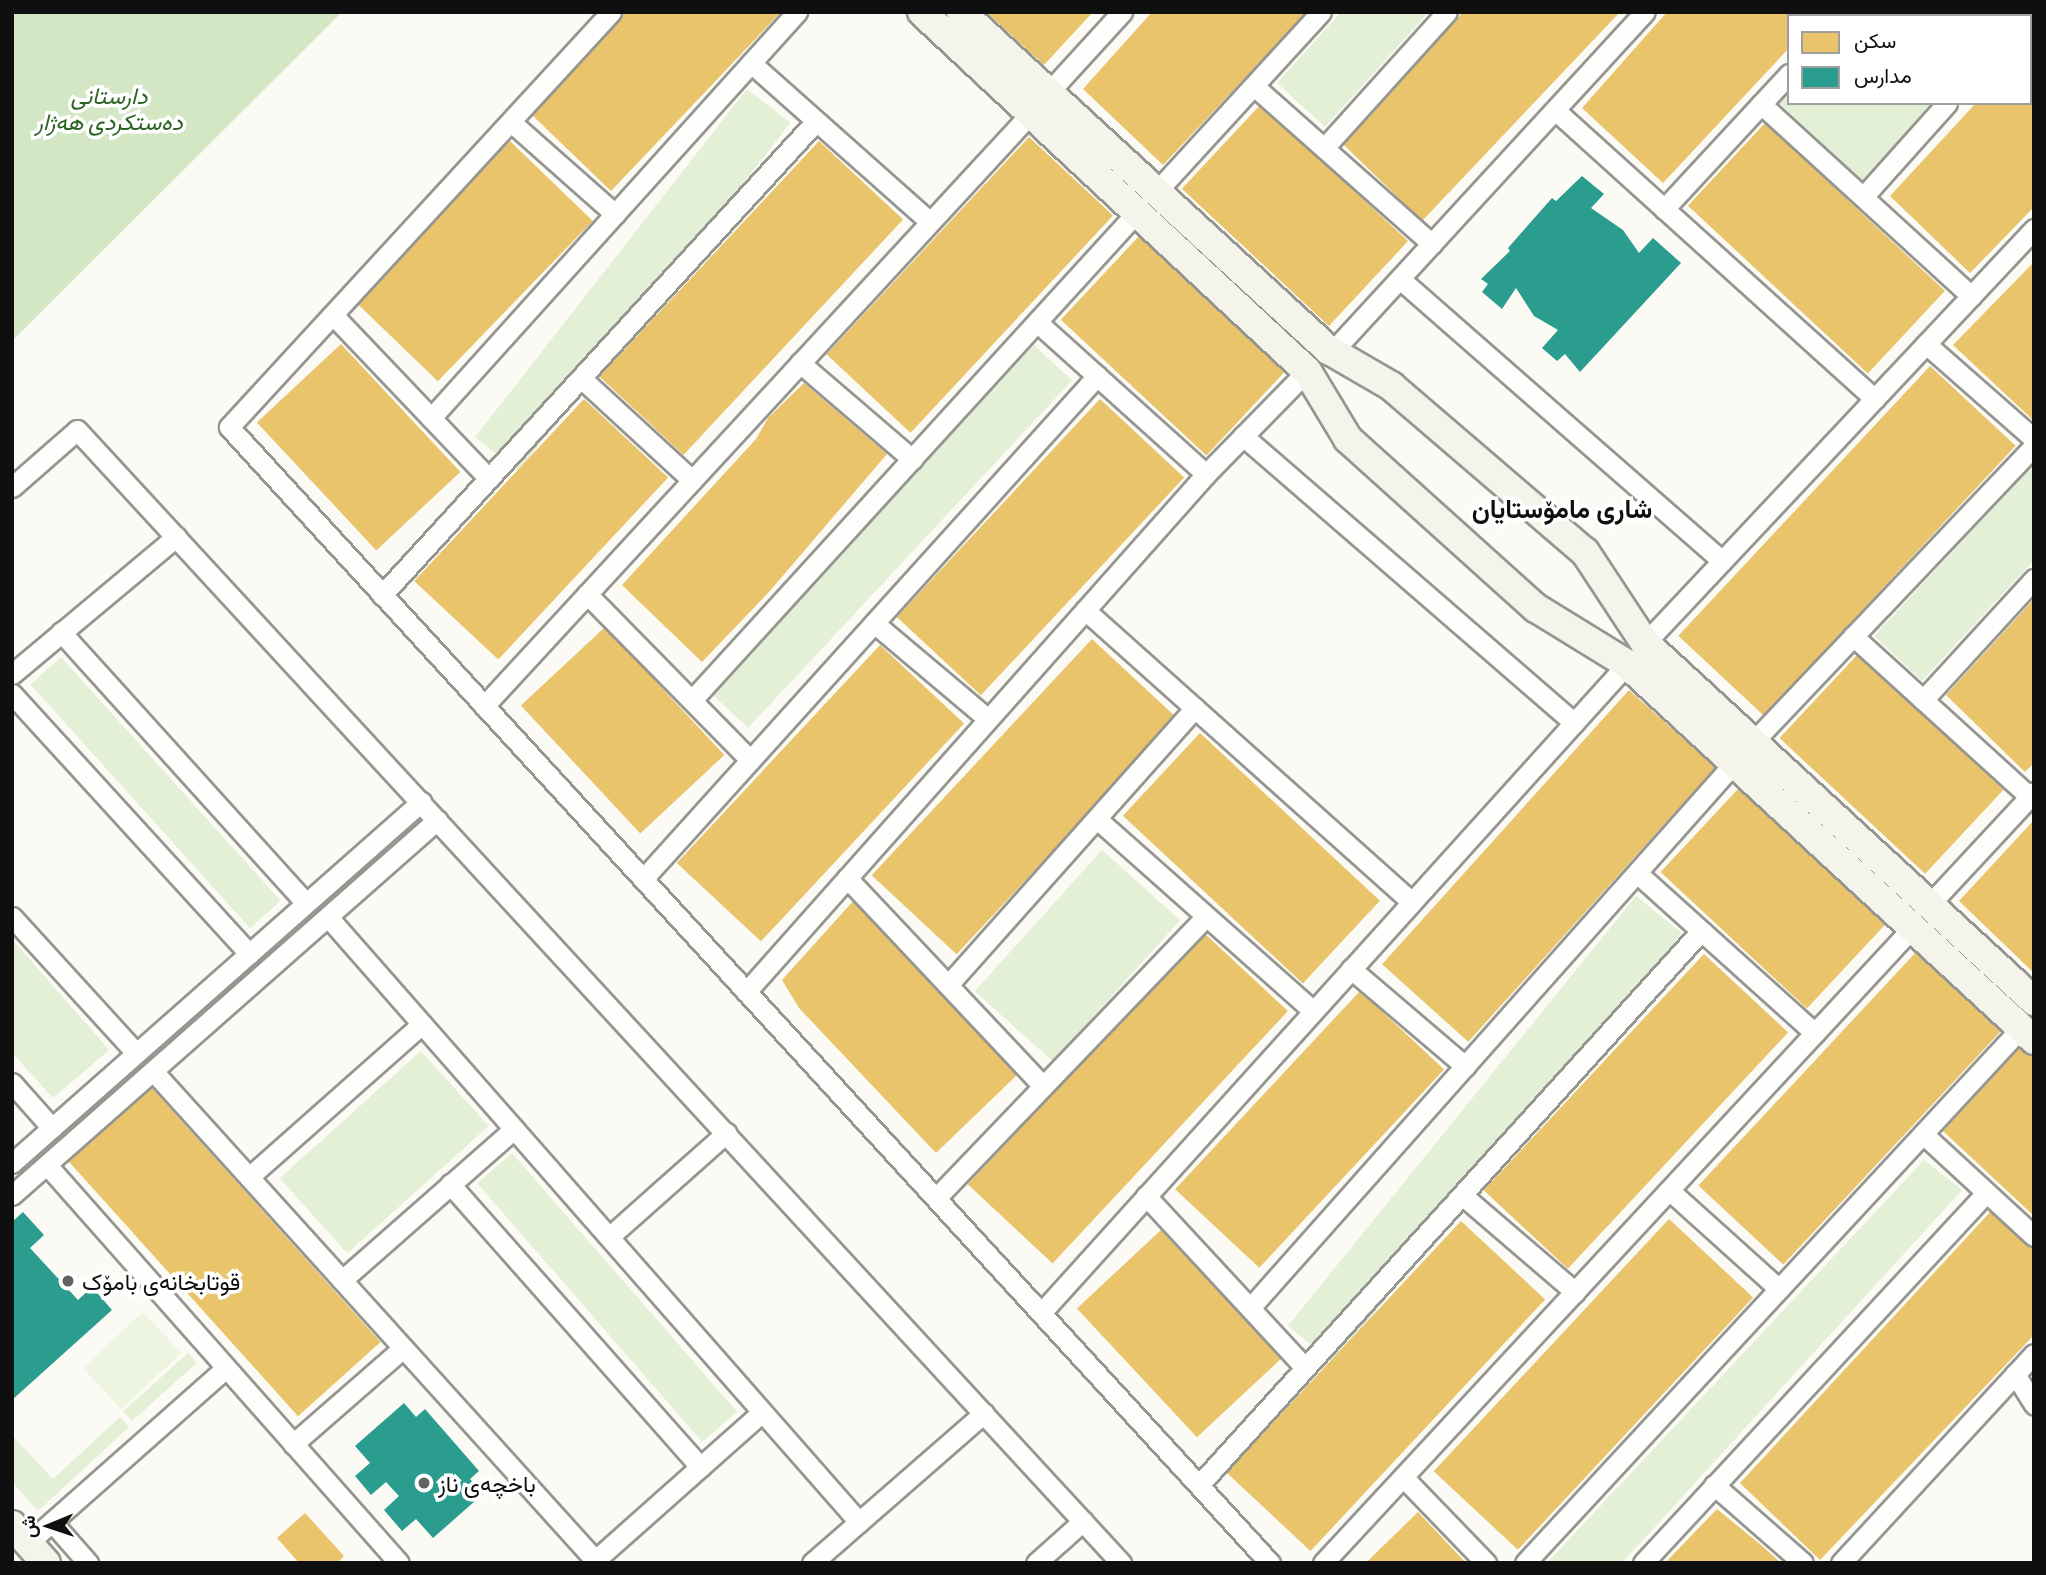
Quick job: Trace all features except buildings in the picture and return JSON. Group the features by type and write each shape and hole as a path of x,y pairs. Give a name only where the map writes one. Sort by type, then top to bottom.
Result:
{"street":[{"path":"611,12 229,427 1270,1563"},
{"path":"431,418 797,12"},
{"path":"922,12 1039,103 1147,202 1307,371 1348,439 1536,608 1636,653 1690,685 2034,1001"},
{"path":"961,12 1039,103"},
{"path":"484,706 1122,12"},
{"path":"692,700 1321,12"},
{"path":"1324,148 1447,12"},
{"path":"1332,352 1646,12"},
{"path":"751,63 930,222"},
{"path":"1664,209 1787,76"},
{"path":"1254,86 1432,244"},
{"path":"1761,104 1971,296"},
{"path":"1863,197 1945,105"},
{"path":"1555,110 1875,399"},
{"path":"382,595 816,121"},
{"path":"511,122 615,214"},
{"path":"1147,202 1332,352 1391,386 1585,552 1636,653 1671,705 2027,1034 1923,1134 1525,1563"},
{"path":"1041,1312 1636,653 2034,229"},
{"path":"1400,279 1722,561"},
{"path":"333,315 489,479"},
{"path":"1037,322 1206,474"},
{"path":"1926,344 2034,439"},
{"path":"800,363 912,459"},
{"path":"746,992 1206,474 1307,371"},
{"path":"643,879 1097,376"},
{"path":"581,378 692,480"},
{"path":"12,487 77,430 1121,1563"},
{"path":"1243,436 1574,723"},
{"path":"1753,742 2034,446"},
{"path":"12,674 176,537"},
{"path":"1923,700 2034,579"},
{"path":"587,594 750,760"},
{"path":"1085,610 1412,902"},
{"path":"874,623 988,719"},
{"path":"61,632 306,904"},
{"path":"1853,636 2032,794 1929,905"},
{"path":"1671,705 1690,685"},
{"path":"12,694 248,954"},
{"path":"948,985 1195,708"},
{"path":"1250,1308 1734,763"},
{"path":"12,1163 421,802"},
{"path":"1097,819 1313,1011"},
{"path":"12,1195 437,820"},
{"path":"1637,873 1815,1033"},
{"path":"847,878 1042,1085"},
{"path":"329,883 346,901"},
{"path":"936,1198 1206,916"},
{"path":"328,917 859,1522"},
{"path":"12,918 136,1054"},
{"path":"1324,1563 1912,928"},
{"path":"1199,1485 1702,931"},
{"path":"1351,969 1465,1066"},
{"path":"201,996 218,1014"},
{"path":"249,1177 422,1024"},
{"path":"153,1071 593,1561 762,1412"},
{"path":"12,1083 52,1128"},
{"path":"342,1280 514,1129"},
{"path":"609,1237 726,1133"},
{"path":"1923,1134 2034,1236"},
{"path":"47,1165 293,1444 389,1559"},
{"path":"450,1184 700,1467"},
{"path":"1669,1190 1779,1289"},
{"path":"1643,1563 1986,1193"},
{"path":"1462,1195 1575,1292"},
{"path":"1146,1196 1305,1368"},
{"path":"293,1444 403,1348"},
{"path":"1841,1563 2034,1354"},
{"path":"29,1544 226,1367"},
{"path":"2015,1374 2034,1404"},
{"path":"813,1563 984,1413"},
{"path":"1403,1477 1486,1563"},
{"path":"1714,1485 1803,1563"},
{"path":"1036,1563 1083,1521"},
{"path":"52,1522 88,1563"}],"green space":[{"name":"دارستانی دەستکردی هەژار","path":"12,12 342,12 12,341"},
{"path":"1341,12 1429,12 1325,127 1277,83"},
{"path":"747,89 790,123 518,471 475,437"},
{"path":"1787,92 1787,105 1929,105 1864,183 1778,102"},
{"path":"1034,345 1072,380 748,728 710,692"},
{"path":"2034,464 2034,560 1922,681 1874,636"},
{"path":"61,657 280,901 250,928 31,684"},
{"path":"1102,850 1180,920 1053,1061 975,991"},
{"path":"1636,896 1682,933 1334,1363 1288,1326"},
{"path":"12,939 109,1050 53,1098 12,1053"},
{"path":"421,1051 489,1126 347,1253 280,1178"},
{"path":"512,1153 737,1412 702,1442 477,1183"},
{"path":"1924,1160 1962,1190 1622,1563 1547,1563"},
{"path":"143,1312 181,1353 121,1409 83,1368"},
{"path":"188,1353 197,1363 132,1421 123,1411"},
{"path":"120,1417 129,1427 38,1511 12,1482 12,1435 53,1479"}],"place":[{"name":"قوتابخانەی بامۆک","path":"68,1281"},
{"name":"باخچەی ناز","path":"424,1483"}],"district":[{"name":"شاری مامۆستایان","path":"1562,509"}]}
